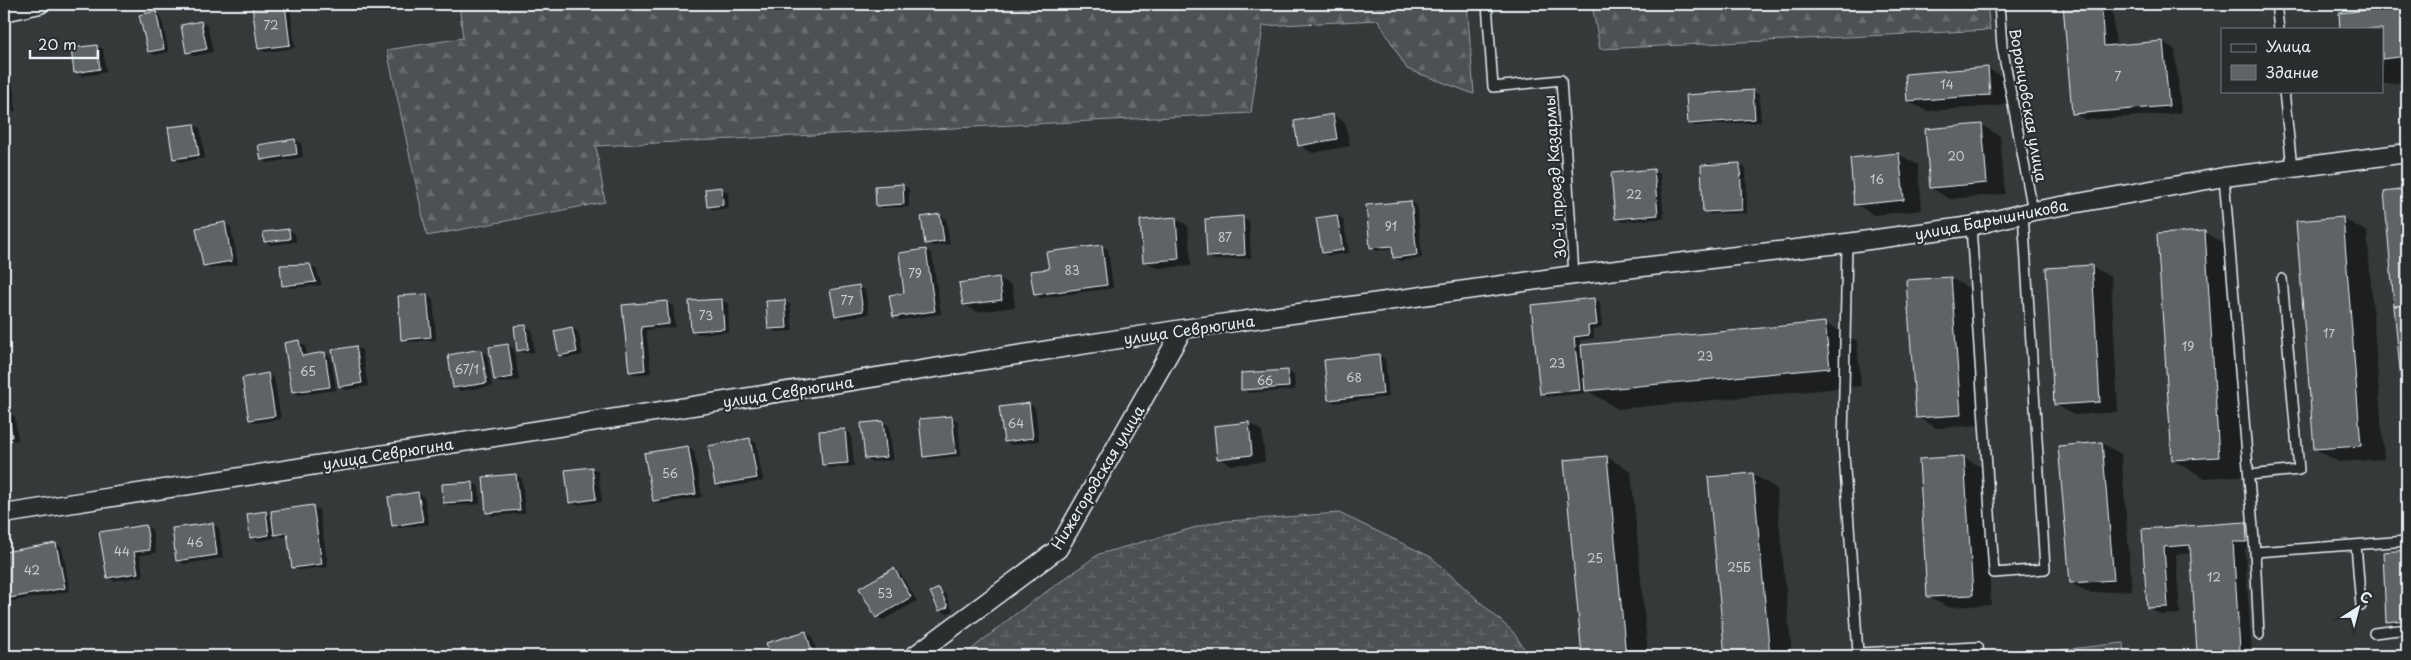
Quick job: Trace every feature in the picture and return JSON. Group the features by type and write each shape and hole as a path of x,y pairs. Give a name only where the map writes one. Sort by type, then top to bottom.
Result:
{"street":[{"path":"4,12 40,4"},
{"name":"улица Барышникова","path":"1574,275 1847,243 1971,226 2028,212 2224,177 2407,153"},
{"name":"улица Севрюгина","path":"4,514 1183,329 1574,275"},
{"name":"Нижегородская улица","path":"914,656 1058,550 1183,329"}],"lane":[{"name":"30-й проезд Казармы","path":"1487,4 1492,87 1561,80 1574,275"},
{"name":"Воронцовская улица","path":"1971,226 1994,573 2045,569 2028,212 2002,46 1999,4"},
{"path":"2276,4 2279,28"},
{"path":"2284,92 2292,168"},
{"path":"2224,177 2255,552 2259,636"},
{"path":"1847,243 1843,441 1858,653 1978,647 1979,656"},
{"path":"2249,475 2299,470 2282,279"},
{"path":"2255,552 2407,541"},
{"path":"2356,545 2361,606"},
{"path":"2374,633 2407,629"}],"green space":[{"path":"459,4 1467,4 1474,94 1407,69 1378,20 1263,26 1251,113 596,146 605,202 427,236 387,50 463,38"},
{"path":"1592,4 1987,4 1990,30 1600,49"},
{"path":"1339,513 1431,557 1513,632 1529,656 963,656 1018,612 1099,554 1215,522"},
{"path":"2123,643 2124,656 2061,656 2060,650"}],"building":[{"path":"285,4 290,45 258,49 252,6"},
{"path":"374,4 402,4 375,10"},
{"path":"2063,4 2101,4 2104,46 2163,41 2169,106 2072,114"},
{"path":"2407,6 2407,56 2384,59 2384,28 2340,28 2339,13"},
{"path":"156,11 164,49 148,52 139,15"},
{"path":"201,21 207,49 186,53 181,25"},
{"path":"97,45 100,69 74,73 71,48"},
{"path":"1988,67 1990,95 1907,101 1905,74"},
{"path":"6,74 11,108 4,109 4,75"},
{"path":"1753,90 1755,119 1688,124 1686,95"},
{"path":"1333,114 1337,139 1298,146 1294,121"},
{"path":"194,124 199,155 173,159 168,127"},
{"path":"1982,124 1987,183 1930,188 1925,129"},
{"path":"295,139 297,154 261,160 258,145"},
{"path":"1899,153 1904,200 1854,205 1850,158"},
{"path":"1740,163 1742,210 1703,212 1701,165"},
{"path":"1654,169 1658,215 1615,219 1611,173"},
{"path":"903,184 904,204 876,206 875,186"},
{"path":"722,187 723,205 707,207 705,189"},
{"path":"2407,189 2407,305 2394,306 2384,192"},
{"path":"1411,201 1417,255 1393,258 1392,246 1370,248 1366,205"},
{"path":"940,214 944,241 925,244 921,217"},
{"path":"1337,215 1343,250 1322,253 1316,218"},
{"path":"1243,216 1245,255 1207,257 1205,219"},
{"path":"1176,217 1179,259 1143,262 1140,220"},
{"path":"2343,217 2361,446 2314,449 2296,221"},
{"path":"225,222 232,261 203,266 196,228"},
{"path":"289,229 290,239 264,242 263,232"},
{"path":"2205,231 2219,457 2172,460 2157,234"},
{"path":"1102,245 1107,285 1034,295 1030,271 1049,269 1046,252"},
{"path":"926,249 935,311 893,317 889,295 904,293 899,253"},
{"path":"310,264 316,282 282,286 280,265"},
{"path":"2092,265 2100,402 2054,405 2046,268"},
{"path":"999,277 1002,300 963,305 959,283"},
{"path":"1951,277 1961,415 1916,418 1906,280"},
{"path":"859,285 863,311 835,316 830,290"},
{"path":"427,294 431,337 401,340 398,296"},
{"path":"1594,298 1597,325 1588,326 1589,335 1574,337 1580,390 1540,394 1531,305"},
{"path":"722,299 724,329 691,331 689,301"},
{"path":"785,300 787,328 768,329 766,301"},
{"path":"667,301 669,324 641,327 645,370 629,372 622,305"},
{"path":"2407,305 2407,445 2394,306"},
{"path":"1825,322 1830,368 1585,391 1581,345"},
{"path":"526,325 528,349 517,351 514,326"},
{"path":"572,327 577,352 559,356 554,331"},
{"path":"299,340 302,356 325,352 330,387 292,392 284,343"},
{"path":"508,344 513,377 494,380 489,347"},
{"path":"356,346 362,383 339,387 332,350"},
{"path":"481,349 487,383 453,388 448,355"},
{"path":"1379,354 1383,394 1328,400 1324,360"},
{"path":"1288,370 1289,387 1241,390 1241,373"},
{"path":"268,373 275,416 249,420 242,378"},
{"path":"1029,403 1033,438 1004,442 999,407"},
{"path":"9,412 12,437 4,438 4,413"},
{"path":"952,416 956,453 923,457 919,419"},
{"path":"883,421 887,457 865,459 861,423"},
{"path":"1249,422 1252,455 1217,459 1214,426"},
{"path":"845,429 848,463 822,465 819,431"},
{"path":"750,438 757,478 715,485 708,446"},
{"path":"2102,442 2114,580 2070,583 2058,446"},
{"path":"688,446 696,494 653,501 644,453"},
{"path":"1607,456 1626,656 1582,656 1564,460"},
{"path":"1964,456 1973,595 1927,597 1919,459"},
{"path":"592,467 596,499 569,503 565,470"},
{"path":"1753,473 1770,656 1725,656 1708,477"},
{"path":"516,474 520,510 486,513 483,477"},
{"path":"473,482 474,501 443,503 442,484"},
{"path":"418,492 423,521 392,526 388,497"},
{"path":"313,505 322,564 292,568 287,533 274,535 271,511"},
{"path":"266,511 269,535 250,538 247,514"},
{"path":"2246,522 2247,542 2233,542 2240,650 2197,652 2190,545 2164,547 2168,607 2147,608 2142,529"},
{"path":"213,523 217,555 176,561 172,528"},
{"path":"146,525 150,550 134,552 138,573 107,578 99,532"},
{"path":"56,543 65,588 4,599 4,552"},
{"path":"2407,550 2407,620 2386,622 2383,552"},
{"path":"894,568 911,597 876,618 859,588"},
{"path":"939,588 948,607 939,611 930,592"},
{"path":"806,631 813,656 771,656 766,643"}]}
